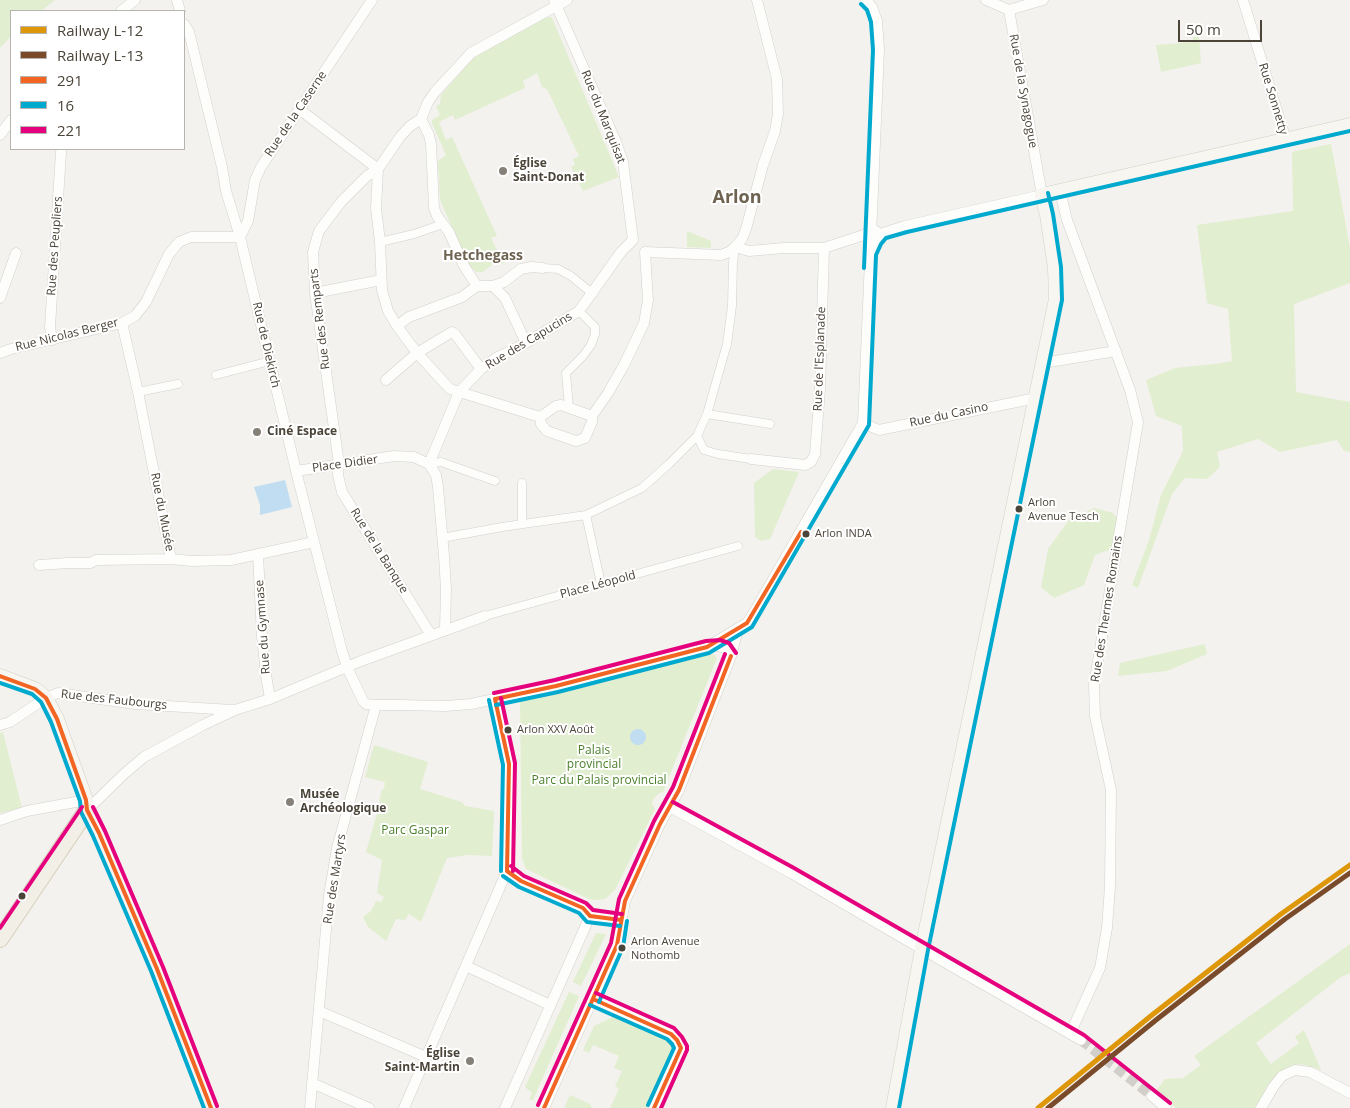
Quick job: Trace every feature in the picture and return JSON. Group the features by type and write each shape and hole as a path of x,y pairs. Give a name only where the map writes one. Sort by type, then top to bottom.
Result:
{"main road":[{"path":"893,1108 922,950 1056,299 1054,268 1042,195 1350,125"},
{"name":"Rue des Faubourgs","path":"6,677 35,689 46,698"},
{"path":"46,698 57,719 87,805 158,969 211,1108"},
{"path":"0,939 87,805"}],"street":[{"path":"122,10 135,0"},
{"name":"Rue de la Caserne","path":"240,237 248,221 255,180 261,167 372,0"},
{"path":"477,286 464,266 449,232 437,216 434,208 431,144 421,119 428,102 471,53 555,3 567,0"},
{"path":"645,252 721,255 736,247 742,239 763,165 775,131 778,114 777,79 757,0"},
{"path":"706,647 747,623 863,423 879,50 878,22 872,7 866,0"},
{"path":"986,0 1009,10 1043,0"},
{"name":"Rue Sonnetty","path":"1242,0 1286,140"},
{"name":"Rue du Marquisat","path":"555,3 616,142 622,162 633,240"},
{"name":"Rue de la Synagogue","path":"1009,10 1042,195"},
{"name":"Rue de Diekirch","path":"185,26 189,32 222,167 226,191 240,237 296,471 347,667"},
{"path":"299,109 378,168 376,208 380,242 382,290 386,305 397,326 417,353 450,389 540,417"},
{"name":"Rue des Remparts","path":"339,464 315,293 313,252 319,231 341,202 367,176 378,168 410,126 421,119"},
{"path":"0,135 10,121"},
{"name":"Rue des Peupliers","path":"52,340 50,327 61,152"},
{"name":"Rue des Thermes Romains","path":"1060,191 1067,220 1130,390 1138,422 1094,685 1095,716 1111,790 1109,908 1100,968 1070,1034"},
{"path":"870,254 876,240 883,233 1042,195"},
{"path":"1048,224 1056,217 1061,216 1067,220"},
{"path":"380,242 414,234 443,224"},
{"path":"736,247 749,251 784,248 824,248 899,224 906,226"},
{"name":"Rue Nicolas Berger","path":"0,353 122,323 136,316 146,302 169,254 179,242 191,237 240,237"},
{"path":"540,417 541,424 547,431 576,441 585,438 592,422 592,416 624,365 644,324 648,300 645,252 633,240"},
{"name":"Rue des Capucins","path":"429,464 459,392 496,358 579,311 593,294 621,252 633,240"},
{"path":"442,538 522,524 586,516 642,488 669,464 697,436 707,414 727,344 732,306 733,263 736,247"},
{"name":"Rue de l'Esplanade","path":"751,459 808,467 815,454 820,389 824,248"},
{"path":"0,298 16,253"},
{"path":"397,326 409,317 462,297 477,286 493,286 504,282 521,270 532,267 558,269 571,276 593,294"},
{"path":"315,293 381,280"},
{"path":"493,286 505,298 526,342"},
{"path":"568,408 566,373 583,356 591,345 595,334 595,328 579,311"},
{"name":"Rue du Musée","path":"122,323 138,392 171,559 192,561 231,560 314,542"},
{"path":"386,380 417,353 452,332 481,370"},
{"path":"1043,363 1116,352"},
{"path":"216,375 270,360"},
{"path":"138,392 178,384"},
{"name":"Rue du Casino","path":"863,423 879,430 1036,398"},
{"path":"540,417 556,406 561,405 592,416"},
{"path":"707,414 770,424"},
{"path":"697,436 704,450 751,459"},
{"name":"Place Didier","path":"296,471 394,456 414,457 429,464"},
{"path":"445,629 446,589 438,487 436,475 429,464 441,462 495,481"},
{"name":"Rue de la Banque","path":"339,464 338,475 342,492 431,634"},
{"path":"522,483 522,524"},
{"path":"586,516 601,584"},
{"name":"Place Léopold","path":"485,616 738,546"},
{"name":"Rue du Gymnase","path":"258,554 262,636 270,700"},
{"path":"39,565 68,562 90,563 96,560 171,559"},
{"name":"Rue des Faubourgs","path":"87,805 144,757 235,710 270,700 431,634 485,616"},
{"path":"544,1108 617,945 625,901 679,790 731,656 738,629"},
{"path":"347,667 363,702 366,704 445,706 471,704 556,686 706,647 719,646 727,649 731,656"},
{"name":"Rue des Faubourgs","path":"46,698 56,693 67,693 135,704 235,710"},
{"path":"0,726 10,722 46,698"},
{"path":"404,1108 507,871 509,764 495,699"},
{"name":"Rue des Martyrs","path":"310,1108 329,896 337,848 376,705"},
{"path":"0,820 27,811 60,805 87,805"},
{"path":"670,807 791,873 1081,1040"},
{"path":"507,871 521,881 583,908 590,916 621,920"},
{"path":"505,1108 590,916"},
{"path":"466,966 550,1005"},
{"path":"593,999 671,1034 677,1040 680,1048 654,1108"},
{"path":"319,1011 426,1057"},
{"path":"1261,1108 1282,1076 1295,1070 1310,1072 1350,1092"},
{"path":"312,1083 369,1108"},
{"path":"1152,1096 1166,1108"}],"green space":[{"path":"0,0 55,0 42,10 10,10 10,37 0,48"},
{"path":"544,17 551,17 553,20 619,177 583,191 571,167 575,165 573,159 579,156 547,89 542,87 537,73 523,81 525,88 455,120 453,115 439,122 446,140 452,137 497,236 491,238 500,257 506,255 508,261 501,264 495,262 483,272 476,272 468,264 440,200 438,161 446,155 432,120 440,115 436,106 440,104 441,95 473,58"},
{"path":"1199,36 1201,63 1161,72 1156,45 1193,42 1193,37"},
{"path":"1331,144 1350,248 1350,283 1294,304 1296,392 1350,402 1350,452 1344,451 1337,440 1280,452 1258,439 1217,452 1220,467 1207,479 1185,478 1172,494 1138,588 1132,585 1149,540 1161,495 1183,451 1182,426 1156,416 1146,380 1175,368 1232,361 1228,309 1207,303 1197,225 1293,211 1292,152"},
{"path":"687,231 711,241 711,248 687,247"},
{"path":"773,469 799,472 770,539 761,541 755,537 754,483"},
{"path":"1094,508 1113,513 1118,520 1114,548 1095,555 1084,585 1054,598 1041,587 1048,549 1069,520"},
{"path":"1205,644 1207,654 1167,671 1118,676 1120,663"},
{"name":"Palais provincial","path":"714,654 717,658 663,792 659,793 653,800 652,804 655,809 615,890 605,899 589,899 526,869 522,858 520,701 635,671"},
{"path":"3,732 22,808 0,813 0,733"},
{"name":"Parc Gaspar","path":"374,745 428,762 420,789 462,802 465,806 494,811 492,856 468,855 447,858 421,922 409,914 405,920 396,919 386,941 368,927 363,917 371,911 376,901 381,902 384,897 377,893 382,860 366,852 385,782 365,777"},
{"path":"596,933 606,934 581,986 573,982"},
{"path":"1350,944 1350,973 1341,977 1256,1043 1271,1064 1299,1043 1295,1037 1304,1030 1321,1070 1302,1064 1292,1065 1281,1071 1270,1082 1255,1108 1176,1108 1156,1091 1165,1079 1183,1078 1201,1065 1194,1056"},
{"path":"569,992 579,996 533,1100 529,1100 532,1093 525,1087"},
{"path":"615,1016 670,1041 673,1049 647,1108 610,1108 619,1089 615,1086 622,1071 614,1068 619,1056 593,1045 589,1053 583,1050 594,1026"},
{"path":"570,1095 590,1104 592,1108 564,1108"}],"water":[{"path":"285,480 292,507 260,515 260,505 254,487"},
{"path":"638,729 644,731 646,737 644,743 638,745 632,743 630,737 632,731"}],"tunnel":[{"path":"1081,1040 1152,1096"}],"rail line":[{"name":"L-12","path":"1038,1108 1152,1015 1281,914 1350,865"},
{"name":"L-13","path":"1048,1108 1285,919 1350,873"}],"transit line":[{"name":"16","path":"861,4 867,10 871,22 873,50 864,268"},
{"name":"16","path":"496,705 558,692 709,653 752,627 869,425 876,255 886,238 1350,131"},
{"name":"16","path":"899,1108 928,950 1062,300 1061,267 1048,193"},
{"name":"291","path":"495,699 556,686 707,647 747,623 801,532"},
{"name":"221","path":"494,693 555,680 706,641 720,640 729,643 736,653"},
{"name":"221","path":"538,1105 611,943 619,899 654,821 673,787 725,654"},
{"name":"291","path":"544,1108 617,945 625,901 660,824 679,790 731,656"},
{"name":"291","path":"0,676 35,689 46,698 57,719 86,800 87,810 99,833 157,969 211,1108"},
{"name":"16","path":"0,683 32,694 41,702 51,722 80,801 81,812 151,971 204,1108"},
{"name":"221","path":"501,698 515,763 513,871"},
{"name":"291","path":"495,699 509,764 507,871"},
{"name":"16","path":"489,700 503,765 501,871"},
{"name":"221","path":"673,802 794,868 1084,1035 1170,1103"},
{"name":"221","path":"0,928 82,807"},
{"name":"221","path":"93,807 163,967 217,1106"},
{"name":"221","path":"511,866 524,876 586,903 593,910 622,914"},
{"name":"291","path":"507,871 521,881 583,908 590,916 621,920"},
{"name":"16","path":"503,876 519,887 579,913 587,922 620,926"},
{"name":"16","path":"599,1002 623,947 627,921"},
{"name":"221","path":"596,993 674,1028 682,1037 687,1050 661,1108"},
{"name":"291","path":"593,999 671,1034 677,1040 681,1048 654,1108"},
{"name":"16","path":"590,1005 667,1039 672,1044 674,1048 648,1105"}],"place":[{"name":"Église Saint-Donat","path":"503,171"},
{"name":"Ciné Espace","path":"257,432"},
{"name":"Arlon Avenue Tesch","path":"1019,509"},
{"name":"Arlon INDA","path":"806,534"},
{"name":"Arlon XXV Août","path":"508,730"},
{"name":"Musée Archéologique","path":"290,802"},
{"name":"Arlon Avenue Nothomb","path":"622,948"},
{"name":"Église Saint-Martin","path":"470,1061"}],"district":[{"name":"Arlon","path":"737,198"},
{"name":"Hetchegass","path":"483,256"}],"park label":[{"name":"Parc du Palais provincial","path":"599,781"}]}
